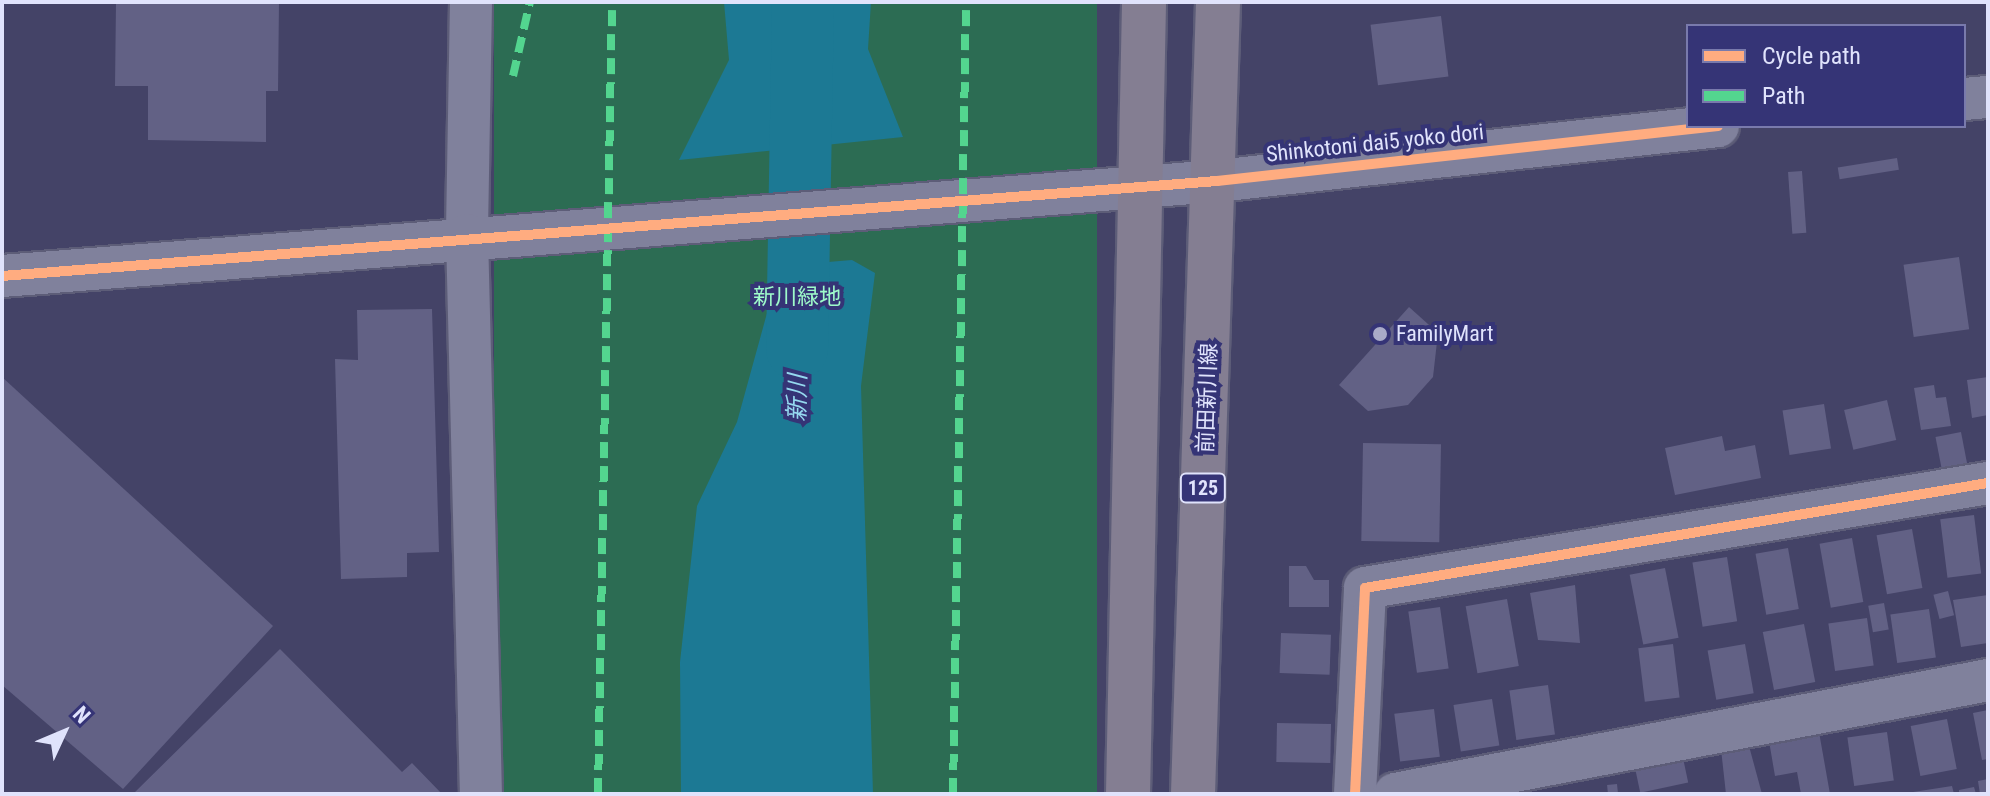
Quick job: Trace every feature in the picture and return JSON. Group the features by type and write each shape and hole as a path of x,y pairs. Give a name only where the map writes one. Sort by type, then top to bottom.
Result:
{"main road":[{"path":"1128,794 1143,188 1144,2"},
{"name":"前田新川線","path":"1193,794 1217,181 1218,2"}],"street":[{"path":"471,2 467,235 481,794"},
{"path":"1966,99 1988,97"},
{"name":"Shinkotoni dai5 yoko dori","path":"2,276 526,230 1143,188 1700,128"},
{"path":"1355,794 1365,588 1988,483"},
{"path":"1395,794 1988,680"}],"green space":[{"name":"新川緑地","path":"494,2 1097,2 1097,794 494,794"}],"water":[{"path":"724,2 871,2 868,49 903,137 679,160 729,60"},
{"path":"852,260 875,273 861,386 873,794 681,794 680,662 697,506 737,422 780,266"}],"building":[{"path":"116,2 279,2 278,91 266,91 266,142 148,140 148,86 115,86"},
{"path":"1441,16 1448,77 1378,85 1371,25"},
{"path":"1897,158 1899,170 1840,179 1838,167"},
{"path":"1802,171 1806,233 1792,234 1788,172"},
{"path":"1959,257 1969,329 1914,337 1904,265"},
{"path":"1409,307 1438,333 1433,377 1408,405 1368,411 1339,385"},
{"path":"432,309 439,552 407,553 407,577 341,579 335,359 358,360 357,310"},
{"path":"2,377 273,626 123,789 2,685"},
{"path":"1988,377 1988,415 1972,418 1967,380"},
{"path":"1934,385 1936,398 1946,397 1951,426 1921,430 1914,388"},
{"path":"1887,400 1896,440 1853,450 1844,410"},
{"path":"1824,404 1831,448 1790,455 1783,411"},
{"path":"1961,432 1967,464 1942,469 1935,437"},
{"path":"1722,436 1725,451 1755,445 1761,478 1675,495 1665,448"},
{"path":"1363,443 1441,444 1439,542 1361,541"},
{"path":"1974,515 1981,574 1947,578 1940,519"},
{"path":"1912,529 1922,588 1887,594 1877,535"},
{"path":"1852,538 1863,602 1831,608 1820,544"},
{"path":"1788,548 1799,609 1766,615 1756,554"},
{"path":"1727,557 1737,621 1703,627 1692,562"},
{"path":"1289,566 1306,566 1314,580 1329,580 1329,607 1289,607"},
{"path":"1665,568 1679,638 1643,645 1630,575"},
{"path":"1575,585 1580,643 1538,640 1530,593"},
{"path":"1948,591 1954,615 1939,619 1933,595"},
{"path":"1988,595 1988,643 1961,647 1953,600"},
{"path":"1507,599 1519,666 1477,673 1466,606"},
{"path":"1884,603 1889,630 1873,632 1868,606"},
{"path":"1440,607 1449,668 1417,673 1408,611"},
{"path":"1929,609 1936,658 1897,663 1890,614"},
{"path":"1867,618 1874,666 1835,671 1828,623"},
{"path":"1804,624 1815,682 1774,690 1763,632"},
{"path":"1281,633 1331,635 1330,675 1280,673"},
{"path":"1673,644 1680,698 1645,702 1638,648"},
{"path":"1745,644 1754,693 1716,700 1708,651"},
{"path":"280,649 402,772 412,763 442,794 133,794"},
{"path":"1548,685 1555,735 1516,740 1509,690"},
{"path":"1492,699 1499,745 1461,752 1453,705"},
{"path":"1434,709 1440,757 1400,762 1394,714"},
{"path":"1988,710 1988,759 1982,760 1973,713"},
{"path":"1947,719 1957,769 1920,776 1911,726"},
{"path":"1277,723 1331,724 1330,763 1276,762"},
{"path":"1819,732 1830,794 1801,794 1797,772 1775,776 1769,741"},
{"path":"1887,732 1894,781 1854,786 1847,738"},
{"path":"1749,746 1762,794 1726,794 1721,749"},
{"path":"1683,758 1688,782 1640,793 1635,768"},
{"path":"1988,779 1988,794 1980,794 1978,781"},
{"path":"1617,784 1618,794 1608,794 1607,785"},
{"path":"1952,786 1954,794 1913,794 1913,792"},
{"path":"1974,787 1976,794 1959,794 1959,790"}],"waterway":[{"name":"新川","path":"797,349 803,2"}],"marked path":[{"path":"513,76 530,2"},
{"path":"598,794 612,2"},
{"path":"953,794 966,2"}],"cycle path":[{"path":"2,276 1217,181 1700,128"},
{"path":"1355,794 1365,588 1988,483"}],"place":[{"name":"FamilyMart","path":"1380,334"}]}
